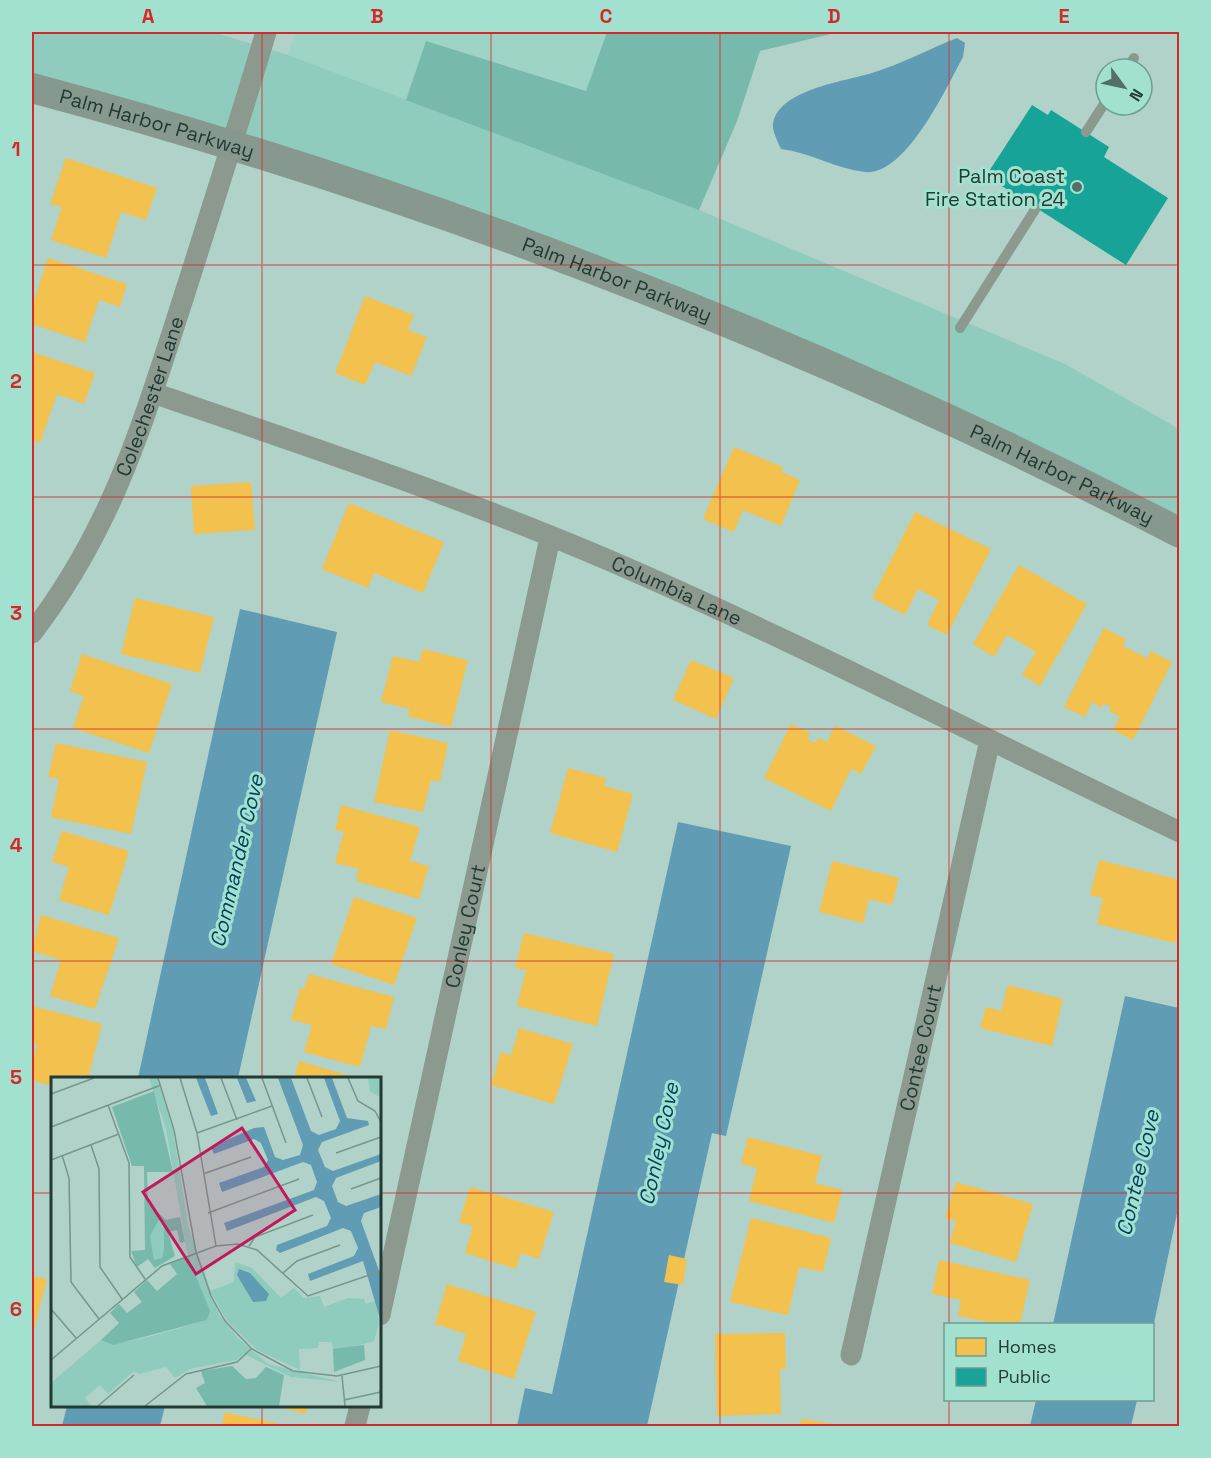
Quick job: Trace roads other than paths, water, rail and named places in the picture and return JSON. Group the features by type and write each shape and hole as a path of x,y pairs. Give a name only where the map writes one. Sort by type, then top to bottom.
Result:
{"street":[{"name":"Colechester Lane","path":"32,633 68,583 105,517 122,479 153,393 266,32"},
{"name":"Palm Harbor Parkway","path":"32,88 232,145 562,256 873,384 1106,495 1179,533"},
{"name":"Columbia Lane","path":"153,393 408,481 603,558 785,639 1179,832"},
{"name":"Conley Court","path":"381,1310 550,538"},
{"name":"Contee Court","path":"851,1355 990,740"},
{"path":"355,1426 360,1407"}],"lane":[{"path":"1086,132 1096,117"},
{"path":"960,328 1036,208"}],"water":[{"path":"957,38 965,43 963,57 923,128 910,146 895,160 880,169 865,172 781,149 773,128 776,115 785,104 797,96 829,84 872,73"},
{"name":"Commander Cove","path":"240,609 337,632 238,1077 138,1077"},
{"name":"Conley Cove","path":"678,822 791,846 726,1136 712,1133 647,1426 517,1426 525,1388 552,1394"},
{"name":"Contee Cove","path":"1125,996 1179,1008 1179,1204 1154,1323 1053,1323"},
{"path":"1036,1401 1137,1401 1131,1426 1030,1426"},
{"path":"67,1407 165,1407 160,1426 62,1426"}],"place":[{"name":"Palm Coast Fire Station 24","path":"1077,187"}]}
